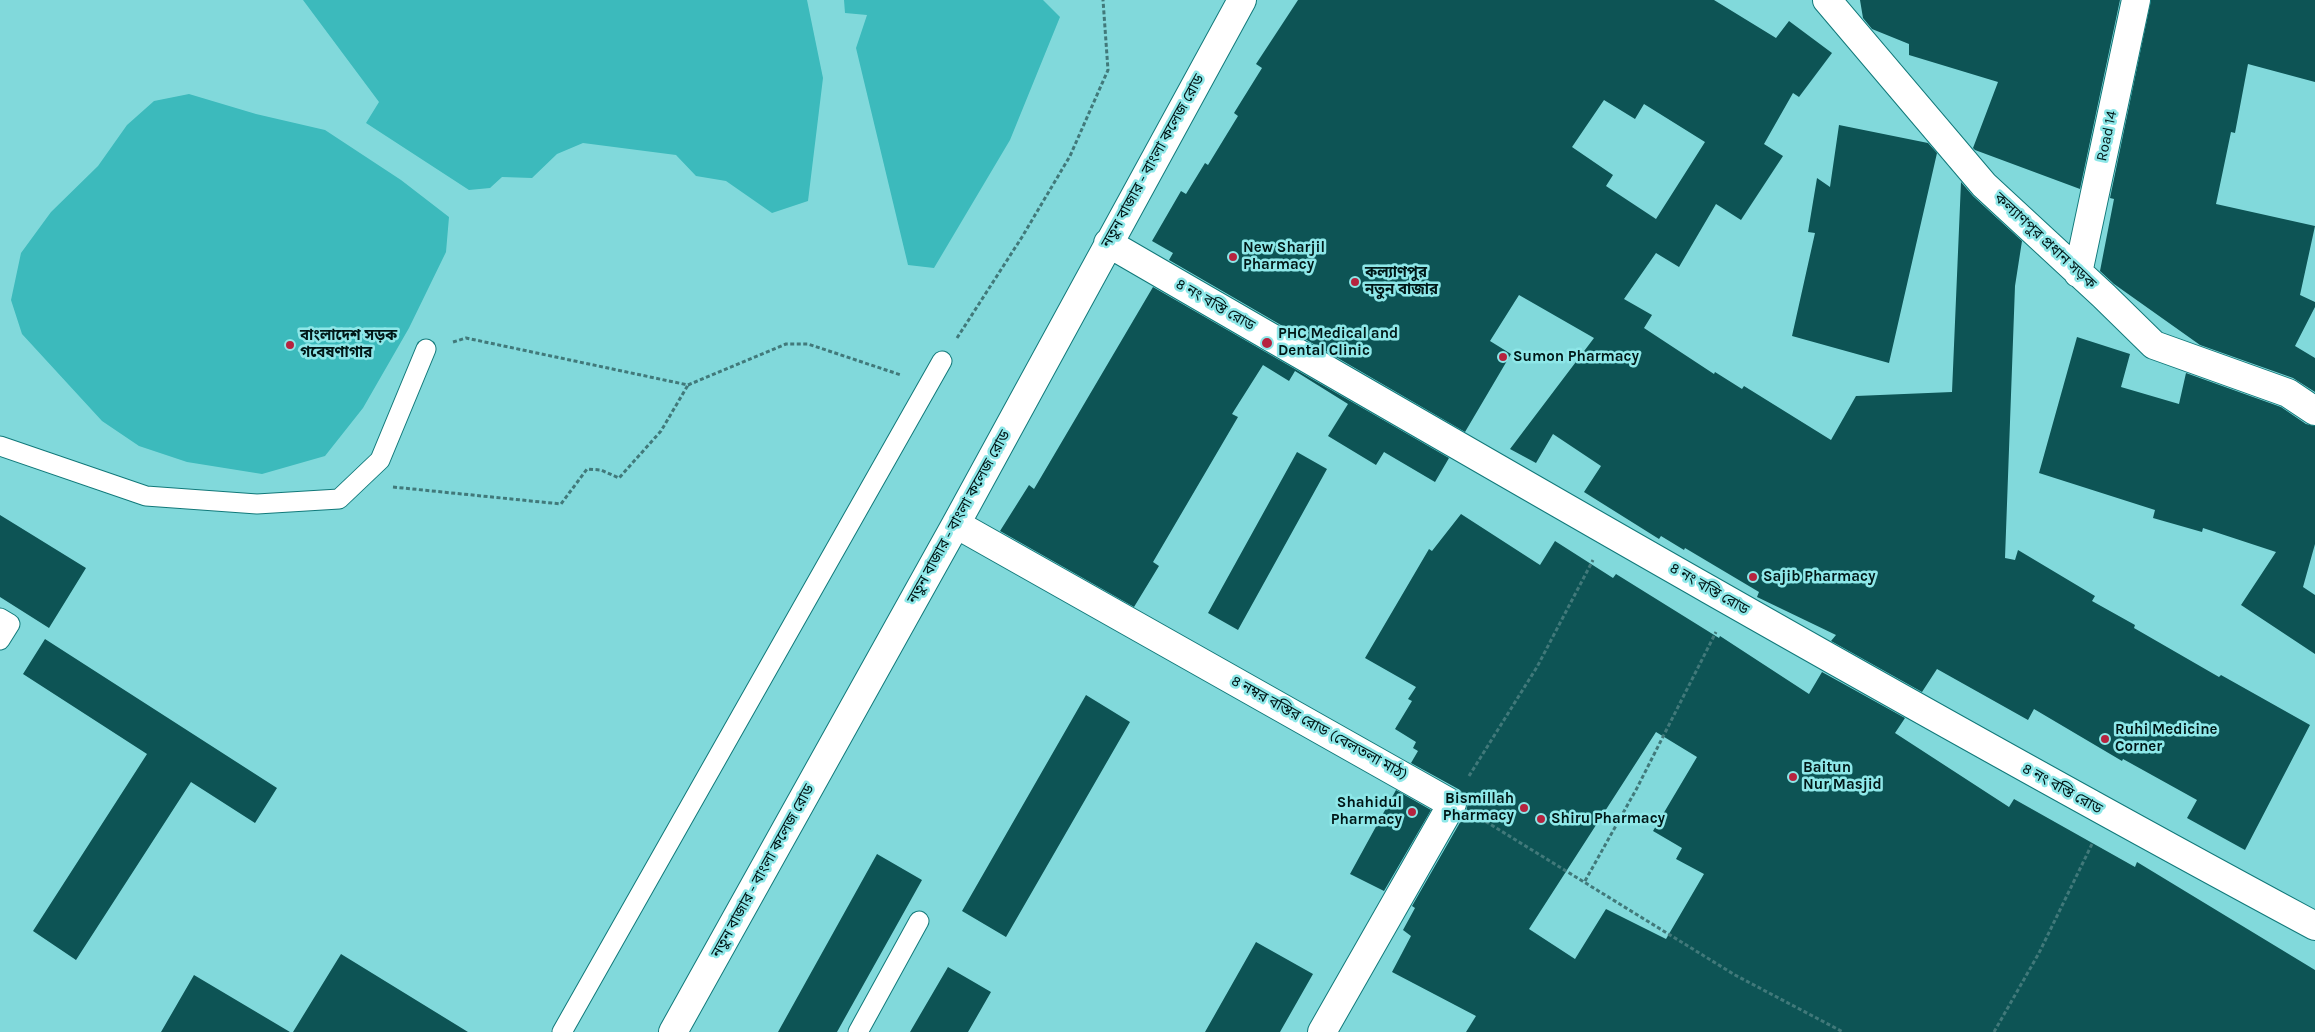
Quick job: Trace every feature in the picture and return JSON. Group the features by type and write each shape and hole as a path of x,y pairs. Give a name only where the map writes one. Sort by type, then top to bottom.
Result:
{"street":[{"name":"নতুন বাজার - বাংলা কলেজ রোড","path":"673,1032 956,524 1242,0"},
{"name":"কল্যাণপুর প্রধান সড়ক","path":"1827,0 1984,185 2154,345 2288,393 2315,412"},
{"name":"Road 14","path":"2078,273 2136,0"},
{"name":"৪ নং বস্তি রোড","path":"1108,243 1731,602 2110,816 2315,926"},
{"name":"৪ নম্বর বস্তির রোড (বেলতলা মাঠ)","path":"956,524 1452,804"},
{"path":"1322,1032 1452,804"}],"lane":[{"path":"0,446 146,496 257,504 339,500 380,460 426,349"},
{"path":"562,1032 942,361"},
{"path":"0,618 10,624 0,640"},
{"path":"858,1032 919,921"}],"path":[{"path":"426,349 466,338 688,385 786,344 808,344 912,378 942,361 1022,237 1070,156 1108,70 1103,0"},
{"path":"339,500 393,487 561,504 587,469 601,470 619,478 661,431 688,385"},
{"path":"1608,531 1537,667 1452,804 1479,817 1585,881 1735,975 1843,1032"},
{"path":"1585,881 1637,788 1731,602"},
{"path":"1994,1032 2038,953 2089,849 2110,816"}],"water":[{"path":"303,0 807,0 823,78 808,201 772,213 726,181 696,176 676,155 583,143 557,154 532,178 502,177 490,188 469,190 366,123 379,102"},
{"path":"844,0 1043,0 1060,17 1010,140 934,268 908,265 856,48 867,15 845,13"},
{"path":"189,94 256,114 325,130 401,180 449,217 446,252 409,328 363,408 325,456 262,474 187,462 139,446 102,421 22,334 11,300 21,253 51,212 98,166 127,125 154,101"}],"building":[{"path":"1298,0 1714,0 1776,38 1789,21 1832,53 1799,97 1793,93 1764,144 1783,156 1741,220 1716,204 1679,267 1656,253 1624,299 1652,315 1644,328 1714,374 1715,372 1742,389 1744,386 1831,440 1856,396 1952,392 1961,182 1973,196 2022,241 2015,286 2005,558 2015,560 2018,550 2095,596 2092,601 2135,625 2134,628 2219,677 2221,675 2310,725 2245,850 2187,818 2197,800 2123,759 2122,761 2034,709 2028,720 1937,669 1922,692 1831,641 1836,635 1757,597 1759,592 1685,548 1684,550 1661,536 1659,539 1584,492 1601,466 1553,434 1536,463 1510,449 1594,338 1519,295 1490,341 1511,354 1465,432 1169,260 1173,253 1152,241 1181,191 1186,194 1205,163 1208,165 1238,116 1234,113 1262,68 1256,64","holes":["1604,100 1635,119 1644,104 1705,142 1656,219 1606,186 1613,175 1572,147"]},
{"path":"1860,0 2120,0 2080,189 1975,150 1973,148 1998,82 1909,55 1909,44 1872,29 1863,18"},
{"path":"2151,0 2315,0 2315,82 2248,64 2235,133 2231,132 2216,204 2315,226 2300,295 2315,302 2315,307 2295,346 2315,358 2315,392 2293,378 2200,345 2114,284 2100,271 2114,199 2110,198"},
{"path":"1839,125 1928,143 1937,153 1889,363 1792,336 1815,233 1808,232 1817,178 1830,187"},
{"path":"1153,287 1449,458 1435,482 1384,452 1376,465 1328,436 1348,404 1295,371 1289,381 1263,365 1232,414 1238,417 1153,562 1159,566 1134,607 1000,531 1029,485 1034,489"},
{"path":"2077,337 2130,354 2121,387 2179,404 2186,373 2281,407 2306,424 2315,426 2315,544 2303,587 2315,595 2315,654 2241,605 2276,552 2203,528 2202,532 2153,518 2155,510 2039,473"},
{"path":"1297,452 1327,469 1238,630 1208,613"},
{"path":"1461,514 1540,565 1555,541 1613,578 1616,574 1719,638 1720,636 1809,694 1822,672 1905,718 1895,733 2009,807 2014,799 2135,867 2137,862 2315,970 2315,1032 1466,1032 1476,1016 1392,972 1411,936 1403,930 1415,908 1412,906 1466,812 1468,803 1460,790 1411,763 1418,751 1413,748 1416,742 1395,729 1412,701 1408,699 1416,687 1365,658 1429,549 1432,551","holes":["1656,732 1697,757 1653,831 1682,848 1676,859 1704,874 1666,939 1606,909 1575,959 1529,929"]},
{"path":"0,515 86,568 49,628 0,597"},
{"path":"45,639 277,788 255,823 191,782 76,960 33,931 147,754 23,674"},
{"path":"1086,695 1130,722 1006,937 962,911"},
{"path":"1396,790 1431,810 1384,891 1350,874"},
{"path":"877,854 922,880 837,1032 778,1032"},
{"path":"1256,942 1313,974 1280,1032 1205,1032"},
{"path":"341,954 468,1032 293,1032"},
{"path":"948,967 991,992 968,1032 910,1032"},
{"path":"194,975 290,1032 161,1032"}],"place":[{"name":"New Sharjil Pharmacy","path":"1233,257"},
{"name":"কল্যাণপুর নতুন বাজার","path":"1355,282"},
{"name":"PHC Medical and Dental Clinic","path":"1267,343"},
{"name":"বাংলাদেশ সড়ক গবেষণাগার","path":"290,345"},
{"name":"Sumon Pharmacy","path":"1503,357"},
{"name":"Sajib Pharmacy","path":"1753,577"},
{"name":"Ruhi Medicine Corner","path":"2105,739"},
{"name":"Baitun Nur Masjid","path":"1793,777"},
{"name":"Bismillah Pharmacy","path":"1524,808"},
{"name":"Shahidul Pharmacy","path":"1412,812"},
{"name":"Shiru Pharmacy","path":"1541,819"}]}
